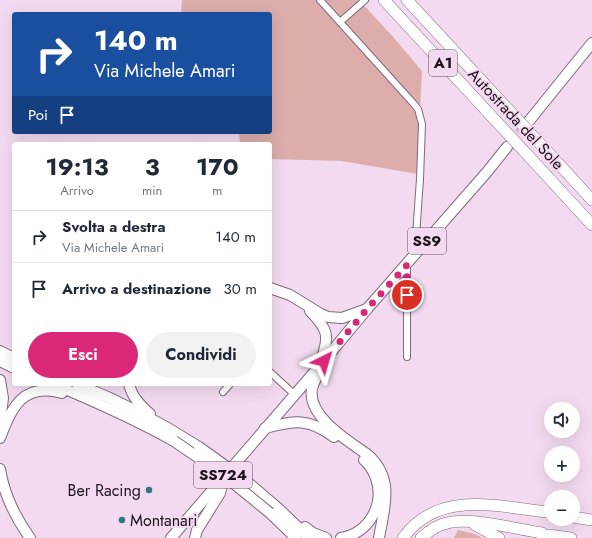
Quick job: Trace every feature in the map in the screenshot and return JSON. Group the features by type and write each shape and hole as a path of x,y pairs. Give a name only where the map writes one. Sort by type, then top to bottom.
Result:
{"highway":[{"name":"Autostrada del Sole","path":"407,0 592,200"},
{"name":"Autostrada del Sole","path":"387,3 592,225"},
{"path":"403,538 428,514 454,506 479,504 544,512"},
{"path":"580,518 592,520"},
{"path":"421,538 432,529 446,523 462,521 571,538"},
{"path":"470,522 499,538"}],"main road":[{"path":"529,121 592,43"},
{"name":"SS9","path":"171,538 507,148"},
{"path":"272,289 297,299 321,314 335,318 349,316 367,309"},
{"path":"297,299 319,320 324,326 327,334 327,344 317,369"},
{"path":"0,351 12,354"},
{"path":"0,351 12,357"},
{"path":"330,353 313,386 312,399 315,407 327,423 374,461 382,471 386,491 379,538"},
{"path":"0,361 12,367"},
{"path":"0,380 3,398 0,422"},
{"name":"SS724","path":"58,386 105,405 176,437"},
{"name":"SS724","path":"82,386 107,396 162,424 221,473 275,509 309,538"},
{"path":"130,386 136,401 162,424"},
{"path":"0,438 13,408 25,396 32,393 43,390 54,391 84,401 105,405"},
{"path":"265,428 300,421 310,424 326,431 369,464 372,468 378,486 376,511 371,520 363,528 341,538"},
{"path":"0,469 6,497 30,538"},
{"path":"195,538 197,530 220,493 224,476"},
{"path":"275,509 291,515 313,533 326,538"},
{"name":"SS724","path":"275,509 296,538"}],"street":[{"path":"320,0 413,103 421,115 420,179 416,236 417,253"},
{"path":"340,22 365,0"},
{"path":"407,265 407,357"},
{"path":"272,374 295,395"},
{"path":"223,392 228,386"}],"shaded area":[{"path":"182,0 359,0 422,71 418,174 342,161 272,159 272,142 240,142 239,134 272,134 272,12 181,12"},
{"path":"458,530 475,534 482,538 454,538"}],"tunnel":[{"path":"509,145 529,121"}],"place":[{"name":"Ber Racing","path":"149,490"},
{"name":"Montanari","path":"122,520"}],"route":[{"path":"324,361 367,309 407,265 407,295"}]}
